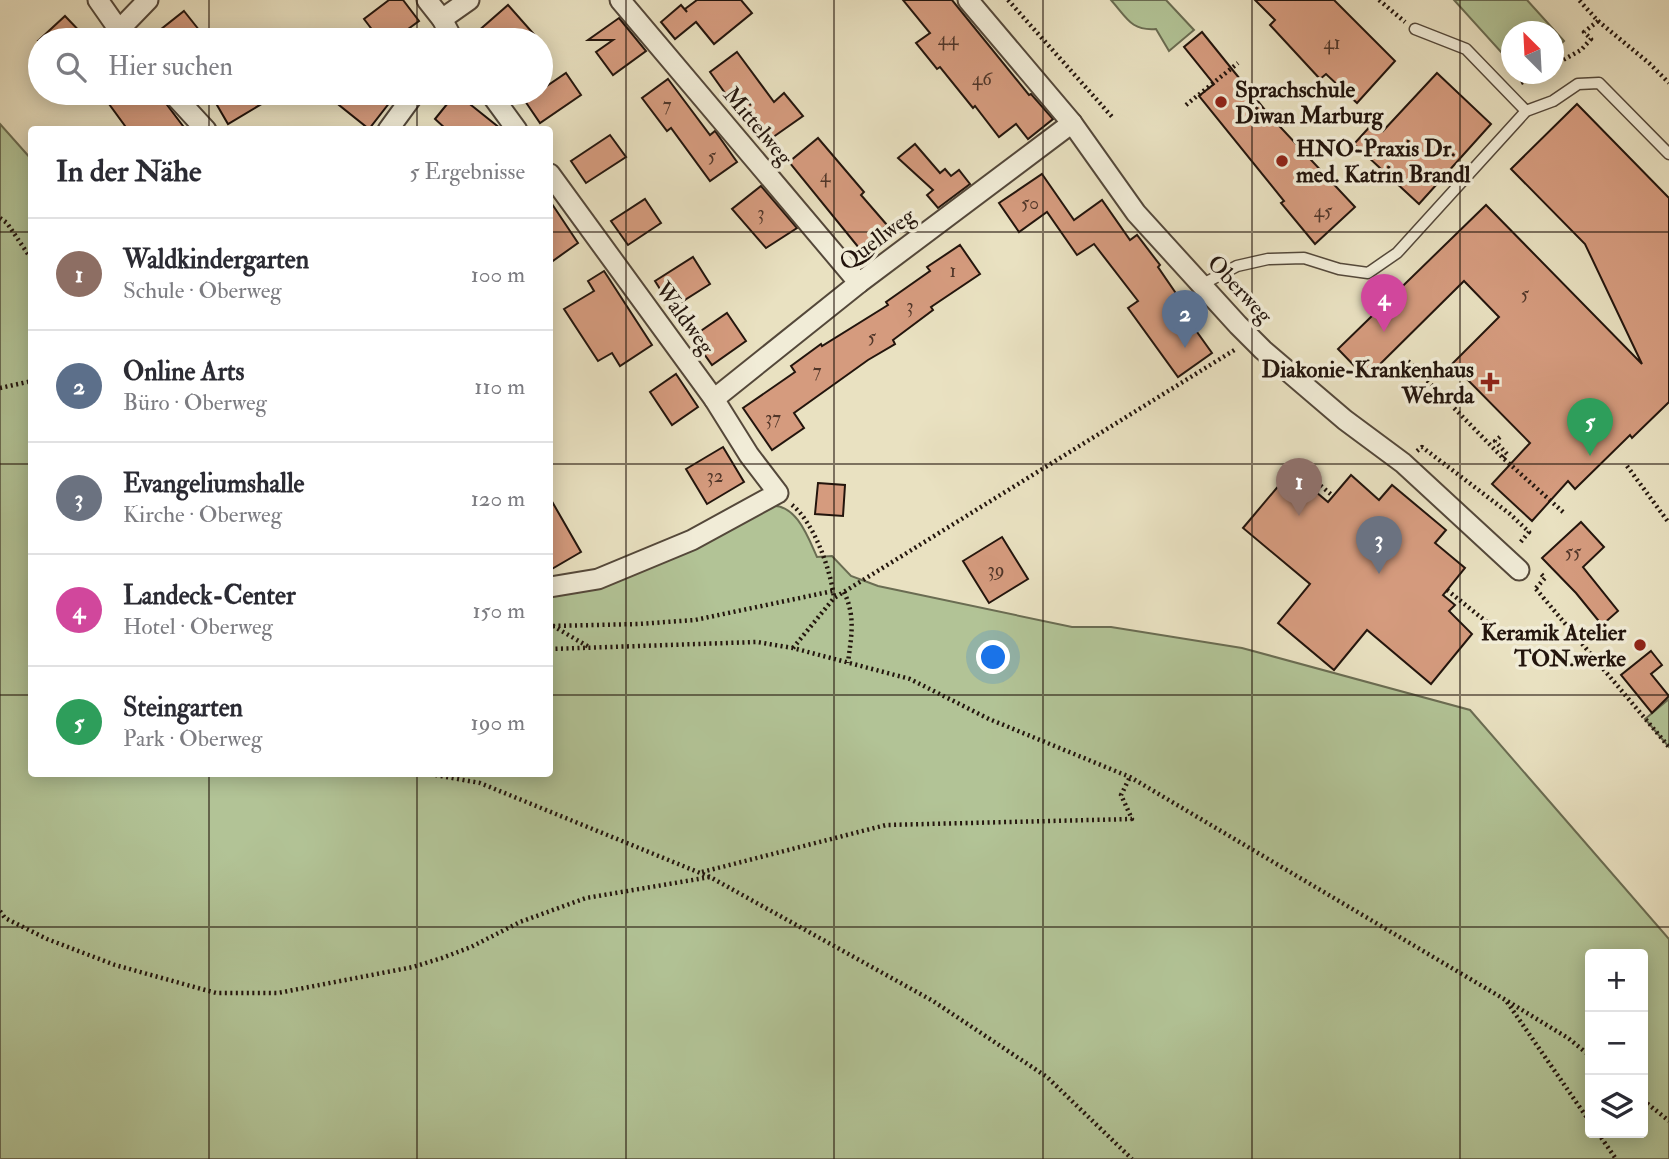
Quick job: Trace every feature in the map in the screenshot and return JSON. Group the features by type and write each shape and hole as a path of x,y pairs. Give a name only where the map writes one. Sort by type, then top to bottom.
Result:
{"street":[{"path":"98,0 117,28"},
{"path":"128,28 148,0"},
{"path":"427,0 447,28"},
{"path":"442,19 469,0"},
{"name":"Mittelweg","path":"620,0 859,283"},
{"name":"Oberweg","path":"968,0 1072,123 1136,213 1252,339 1345,420 1403,463 1519,570"},
{"path":"183,105 202,126"},
{"path":"391,126 406,105"},
{"path":"499,105 514,126"},
{"name":"Quellweg","path":"714,399 859,283 1072,123"},
{"name":"Waldweg","path":"553,178 714,399 778,493"},
{"path":"553,586 598,579 692,540 778,493"}],"lane":[{"path":"1415,29 1466,49 1526,111"},
{"path":"1201,285 1237,265 1268,259 1304,258 1339,270 1368,273 1397,253 1526,111 1553,101 1578,84 1599,83 1669,154"}],"path":[{"path":"1008,0 1114,119"},
{"path":"1379,0 1415,29"},
{"path":"1579,0 1598,21 1669,83"},
{"path":"1564,59 1580,50 1591,38 1584,32 1598,21"},
{"path":"1186,105 1238,63"},
{"path":"0,218 8,223 28,254"},
{"path":"793,648 834,598 1252,339"},
{"path":"1408,360 1503,458 1563,512"},
{"path":"0,388 28,382"},
{"path":"1500,437 1495,441 1507,454 1503,458"},
{"path":"1403,463 1422,447 1510,514 1529,532"},
{"path":"1627,466 1669,523"},
{"path":"1308,475 1334,496"},
{"path":"778,493 797,508 810,528 830,572 834,598"},
{"path":"1519,570 1669,747"},
{"path":"1447,590 1493,627"},
{"path":"553,623 615,625 695,621 833,591"},
{"path":"844,592 853,623 848,663"},
{"path":"553,624 591,648"},
{"path":"553,649 757,642 793,648 910,679 989,719 1130,777 1504,999 1585,1052"},
{"path":"447,777 480,783 701,872 933,1001 1047,1077 1132,1159"},
{"path":"701,872 886,825 1132,819 1121,795 1130,777"},
{"path":"0,911 5,918 47,939 124,968 216,993 278,993 422,964 471,947 520,922 586,898 710,877"},
{"path":"1504,999 1585,1115"},
{"path":"1648,1104 1669,1121"},
{"path":"1601,1138 1616,1159"}],"green space":[{"path":"1111,0 1166,0 1194,30 1169,51 1156,29 1135,25"},
{"path":"1454,0 1527,0 1546,21 1501,21 1501,52"},
{"path":"0,124 28,156 28,777 553,777 553,591 770,506 787,510 794,516 810,540 817,557 832,556 851,576 878,586 1072,627 1111,627 1242,648 1470,710 1669,939 1669,1159 0,1159"},
{"path":"1669,699 1669,747 1645,719"}],"building":[{"path":"389,0 403,0 419,21 409,28 371,28 364,19"},
{"path":"697,0 741,0 752,13 714,44 696,22 675,39 661,22 681,5 687,12 685,9"},
{"path":"903,0 952,0 1029,95 1031,94 1053,119 1028,139 1016,124 999,137 975,106 973,108 940,67 937,69 916,43 930,33"},
{"path":"1255,0 1334,0 1395,61 1357,103 1326,74 1320,79 1270,25 1275,20"},
{"path":"508,5 528,28 482,28"},
{"path":"184,11 197,28 163,28"},
{"path":"65,16 76,28 52,28"},
{"path":"619,18 646,51 613,75 596,52 613,40 588,40"},
{"path":"1202,32 1269,115 1355,207 1315,244 1281,203 1284,201 1199,96 1214,84 1184,47"},
{"path":"737,52 774,102 784,93 803,116 769,140 734,97 730,100 710,72"},
{"path":"566,73 581,95 540,123 528,105 553,105 553,82"},
{"path":"1437,73 1491,124 1419,204 1354,144 1374,122 1383,131"},
{"path":"668,79 710,135 715,131 737,162 710,181 671,128 667,131 642,98"},
{"name":"Diakonie-Krankenhaus Wehrda","path":"1577,104 1669,198 1669,402 1632,438 1630,435 1575,489 1568,481 1532,521 1492,484 1530,443 1452,364 1499,317 1464,281 1366,378 1338,349 1486,205 1642,364 1585,244 1511,169"},
{"path":"110,105 167,105 183,126 125,126"},
{"path":"217,105 260,105 228,124"},
{"path":"339,105 388,105 371,126 365,126"},
{"path":"446,105 471,105 497,126 443,126 435,119"},
{"path":"610,135 626,157 586,183 571,161"},
{"path":"818,138 864,192 861,195 887,225 859,248 789,162"},
{"path":"915,144 940,173 945,169 951,176 959,170 970,184 938,208 927,195 933,190 898,158"},
{"path":"1042,174 1074,220 1102,200 1130,240 1137,235 1160,265 1158,267 1186,308 1182,311 1212,353 1178,377 1128,308 1138,301 1094,244 1077,255 1047,212 1019,232 999,203"},
{"path":"761,186 797,228 766,248 732,209"},
{"path":"645,199 661,223 628,245 611,221"},
{"path":"553,206 578,243 553,261"},
{"path":"960,245 980,274 931,307 933,310 893,340 895,344 794,413 804,428 772,450 743,408 795,372 791,366 821,344 822,346 888,305 886,302 930,271 927,267"},
{"path":"693,257 710,284 672,308 655,281"},
{"path":"604,271 652,345 620,366 612,353 598,361 564,309 594,291 588,281"},
{"path":"727,313 746,341 712,365 692,337"},
{"path":"676,374 698,407 672,425 650,392"},
{"path":"723,447 744,482 707,504 686,469"},
{"path":"1291,471 1328,502 1351,475 1379,500 1392,485 1446,530 1435,543 1465,568 1443,595 1455,605 1449,611 1472,634 1431,684 1367,630 1334,670 1278,623 1310,584 1243,528"},
{"path":"818,483 845,485 843,516 815,514"},
{"path":"553,503 581,552 553,568"},
{"path":"1581,522 1604,547 1583,567 1618,611 1602,625 1542,558"},
{"path":"1002,537 1028,579 989,603 963,561"},
{"path":"1651,651 1662,665 1651,674 1669,696 1652,713 1621,675"}],"place":[{"name":"Sprachschule Diwan Marburg","path":"1221,102"},
{"name":"HNO-Praxis Dr. med. Katrin Brandl","path":"1282,161"},
{"name":"Landeck-Center","path":"1384,332"},
{"name":"Online Arts","path":"1185,348"},
{"name":"Diakonie-Krankenhaus Wehrda","path":"1490,382"},
{"name":"Steingarten","path":"1590,456"},
{"name":"Waldkindergarten","path":"1299,516"},
{"name":"Evangeliumshalle","path":"1379,574"},
{"name":"Keramik Atelier TON.werke","path":"1640,645"}]}
